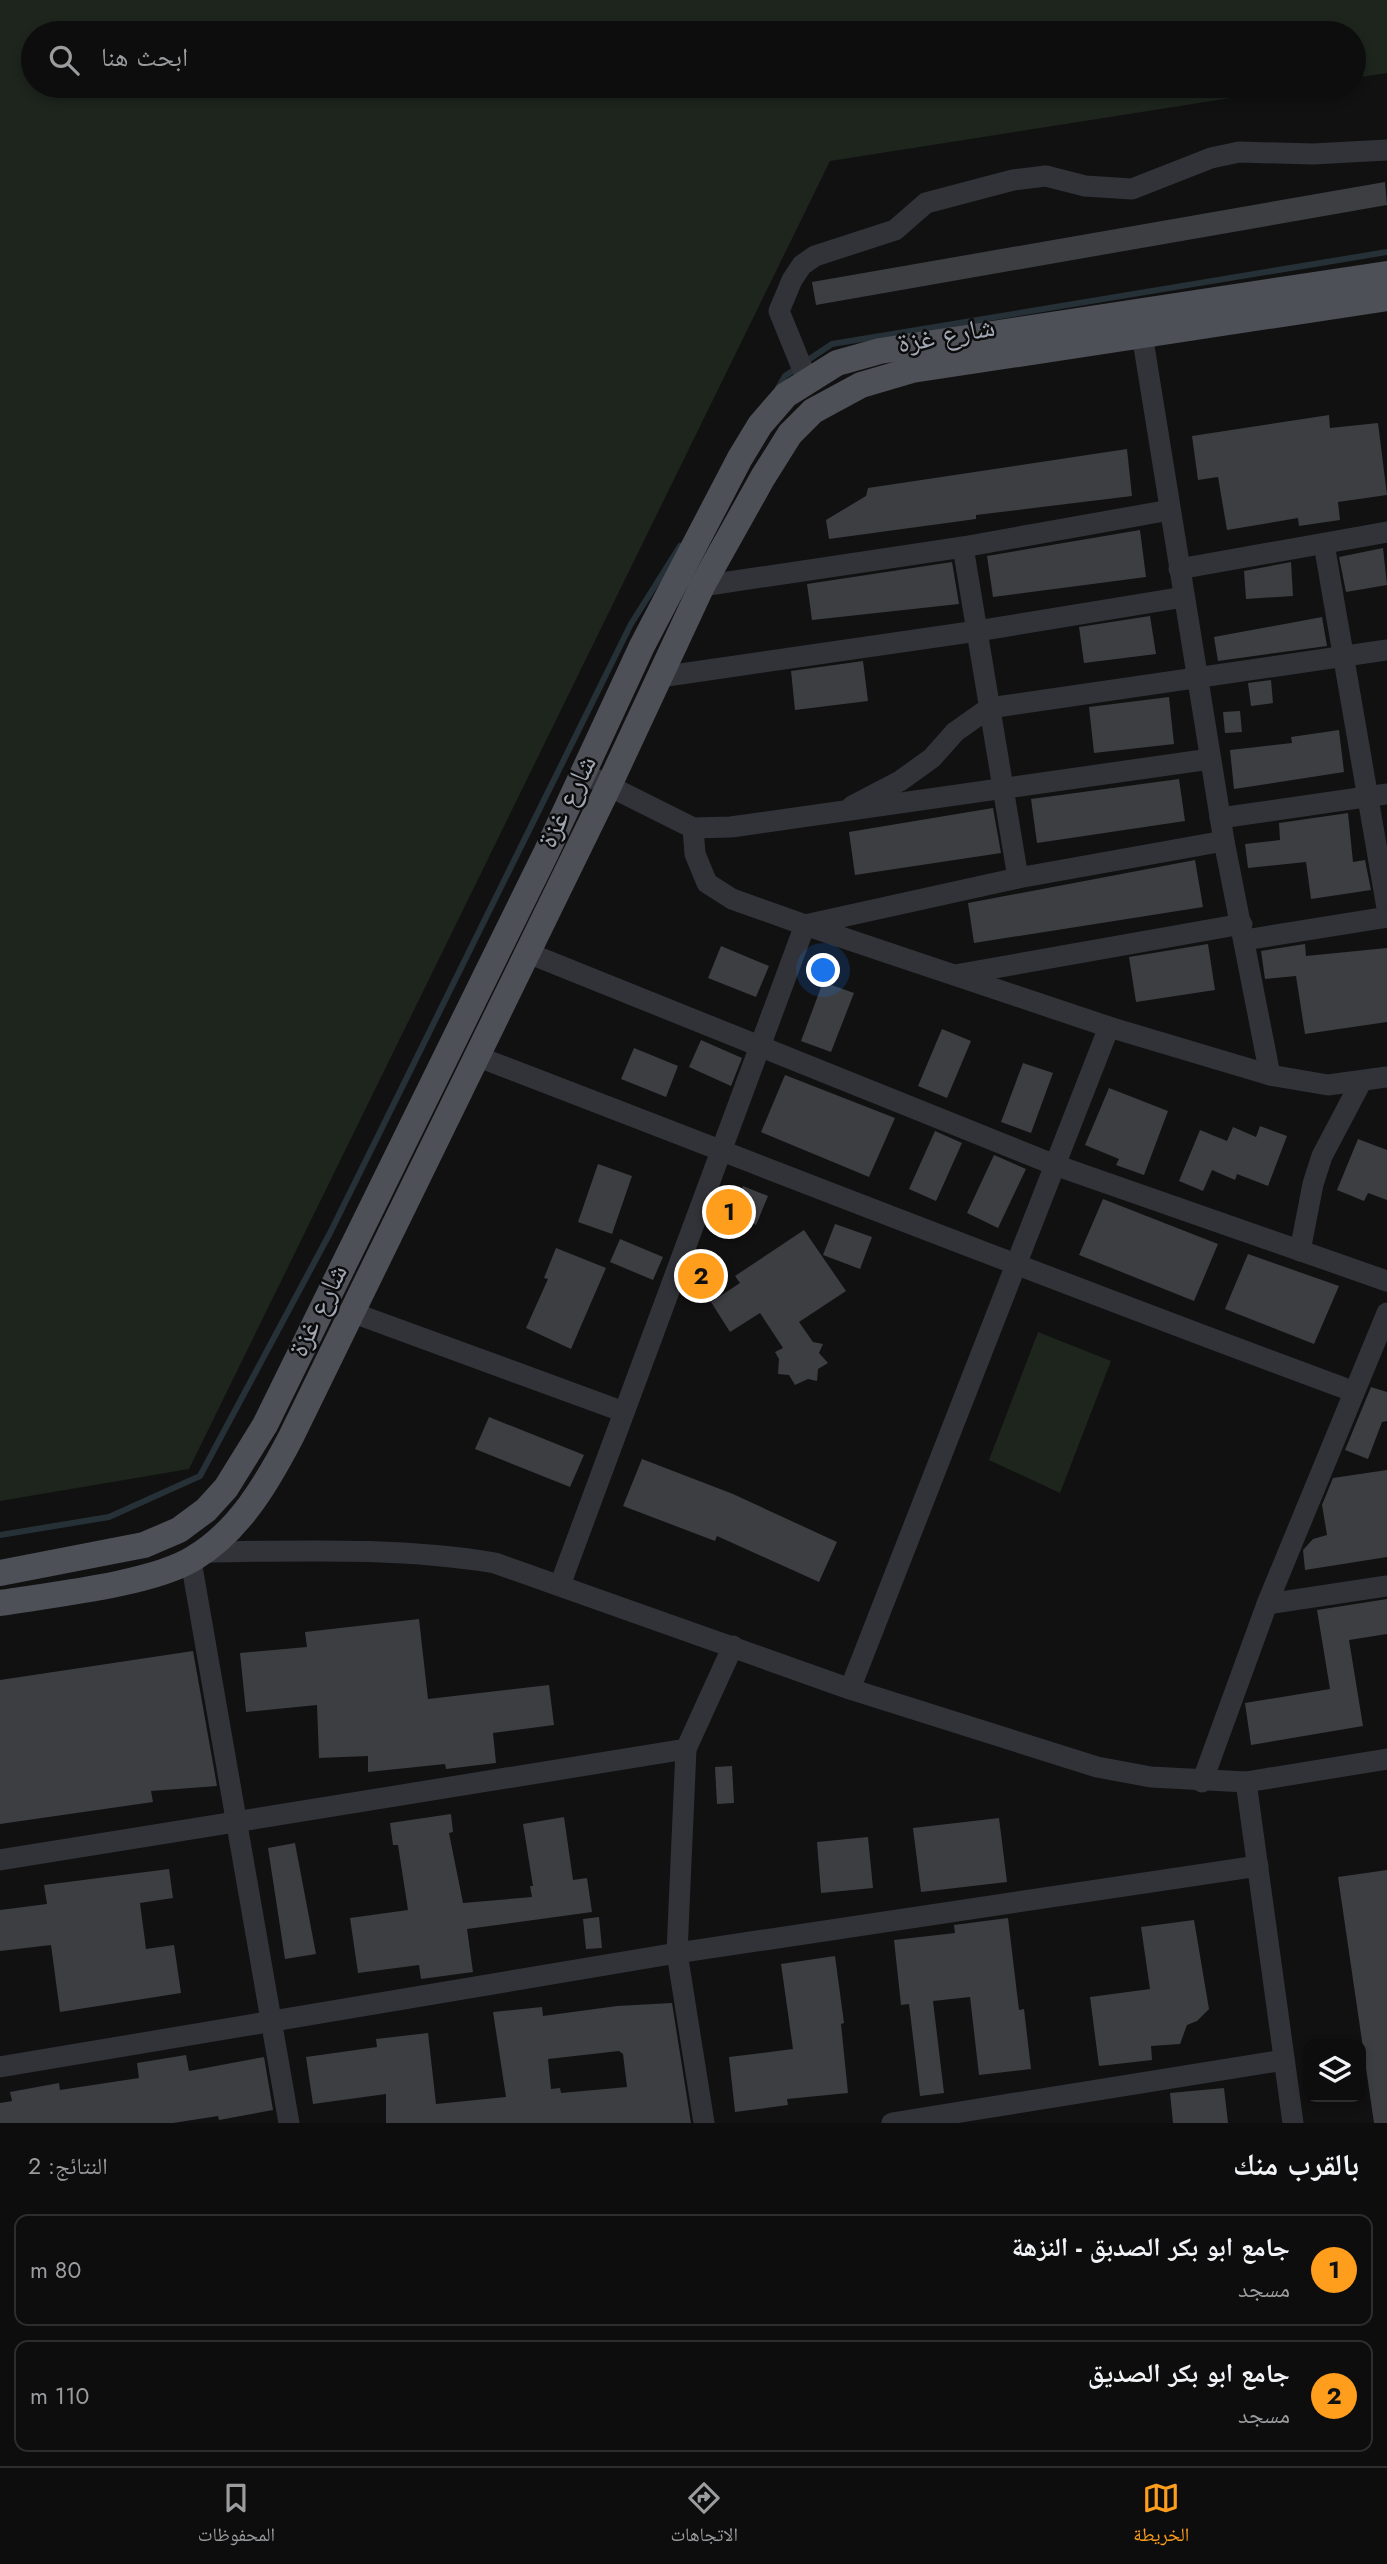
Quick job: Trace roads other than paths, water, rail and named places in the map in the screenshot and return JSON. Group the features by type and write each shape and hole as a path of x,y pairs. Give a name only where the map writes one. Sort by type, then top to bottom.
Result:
{"main road":[{"name":"شارع غزة","path":"0,1573 144,1545 179,1530 206,1510 226,1488 265,1426 642,646 740,458 760,425 777,405 807,380 837,363 894,349 1387,274"},
{"name":"شارع غزة","path":"0,1603 105,1585 198,1556 249,1507 272,1473 528,953 702,586 790,433 813,411 838,396 886,376 1142,334 1387,298"}],"street":[{"path":"807,380 779,311 797,273 815,256 895,230 926,203 1036,176 1085,186 1132,189 1211,158 1239,152 1313,154 1387,150"},
{"path":"1142,334 1196,680 1224,841 1270,1075"},
{"path":"702,586 962,547 1170,510"},
{"path":"1179,569 1387,532"},
{"path":"1324,544 1345,658 1378,795 1387,908"},
{"path":"962,547 1018,878"},
{"path":"660,677 977,631 1184,597"},
{"path":"836,814 900,781 932,758 955,732 989,708 1196,680 1387,650"},
{"path":"583,772 693,828 732,827 836,814 1210,759"},
{"path":"1220,818 1378,795"},
{"path":"693,828 695,854 707,883 732,899 952,976 1108,1027 1270,1075 1328,1085 1387,1077"},
{"path":"805,925 1018,878 1224,841"},
{"path":"952,976 1244,932 1387,917"},
{"path":"560,1585 805,925"},
{"path":"528,953 1055,1164 1387,1281"},
{"path":"850,1689 1108,1027"},
{"path":"475,1056 722,1150 1015,1267 1352,1391"},
{"path":"1300,1251 1316,1175 1360,1082"},
{"path":"351,1312 624,1412"},
{"path":"1202,1782 1267,1604 1352,1391 1387,1313"},
{"path":"289,2123 238,1821 198,1556 383,1550 495,1563 850,1689 1097,1767 1151,1777 1202,1782 1246,1782 1387,1759"},
{"path":"1267,1604 1387,1586"},
{"path":"704,2123 677,1953 686,1749 733,1646"},
{"path":"0,1860 686,1749"},
{"path":"1246,1782 1293,2123"},
{"path":"0,2067 677,1953 1258,1866"},
{"path":"892,2123 1284,2060"}],"waterway":[{"path":"805,362 832,344 1387,252"},
{"path":"778,388 785,376 797,368"},
{"path":"0,1535 109,1517 200,1476 330,1233 631,624 680,546"}],"place":[{"name":"جامع ابو بكر الصدبق - النزهة","path":"729,1212"},
{"name":"جامع ابو بكر الصديق","path":"701,1276"}]}
